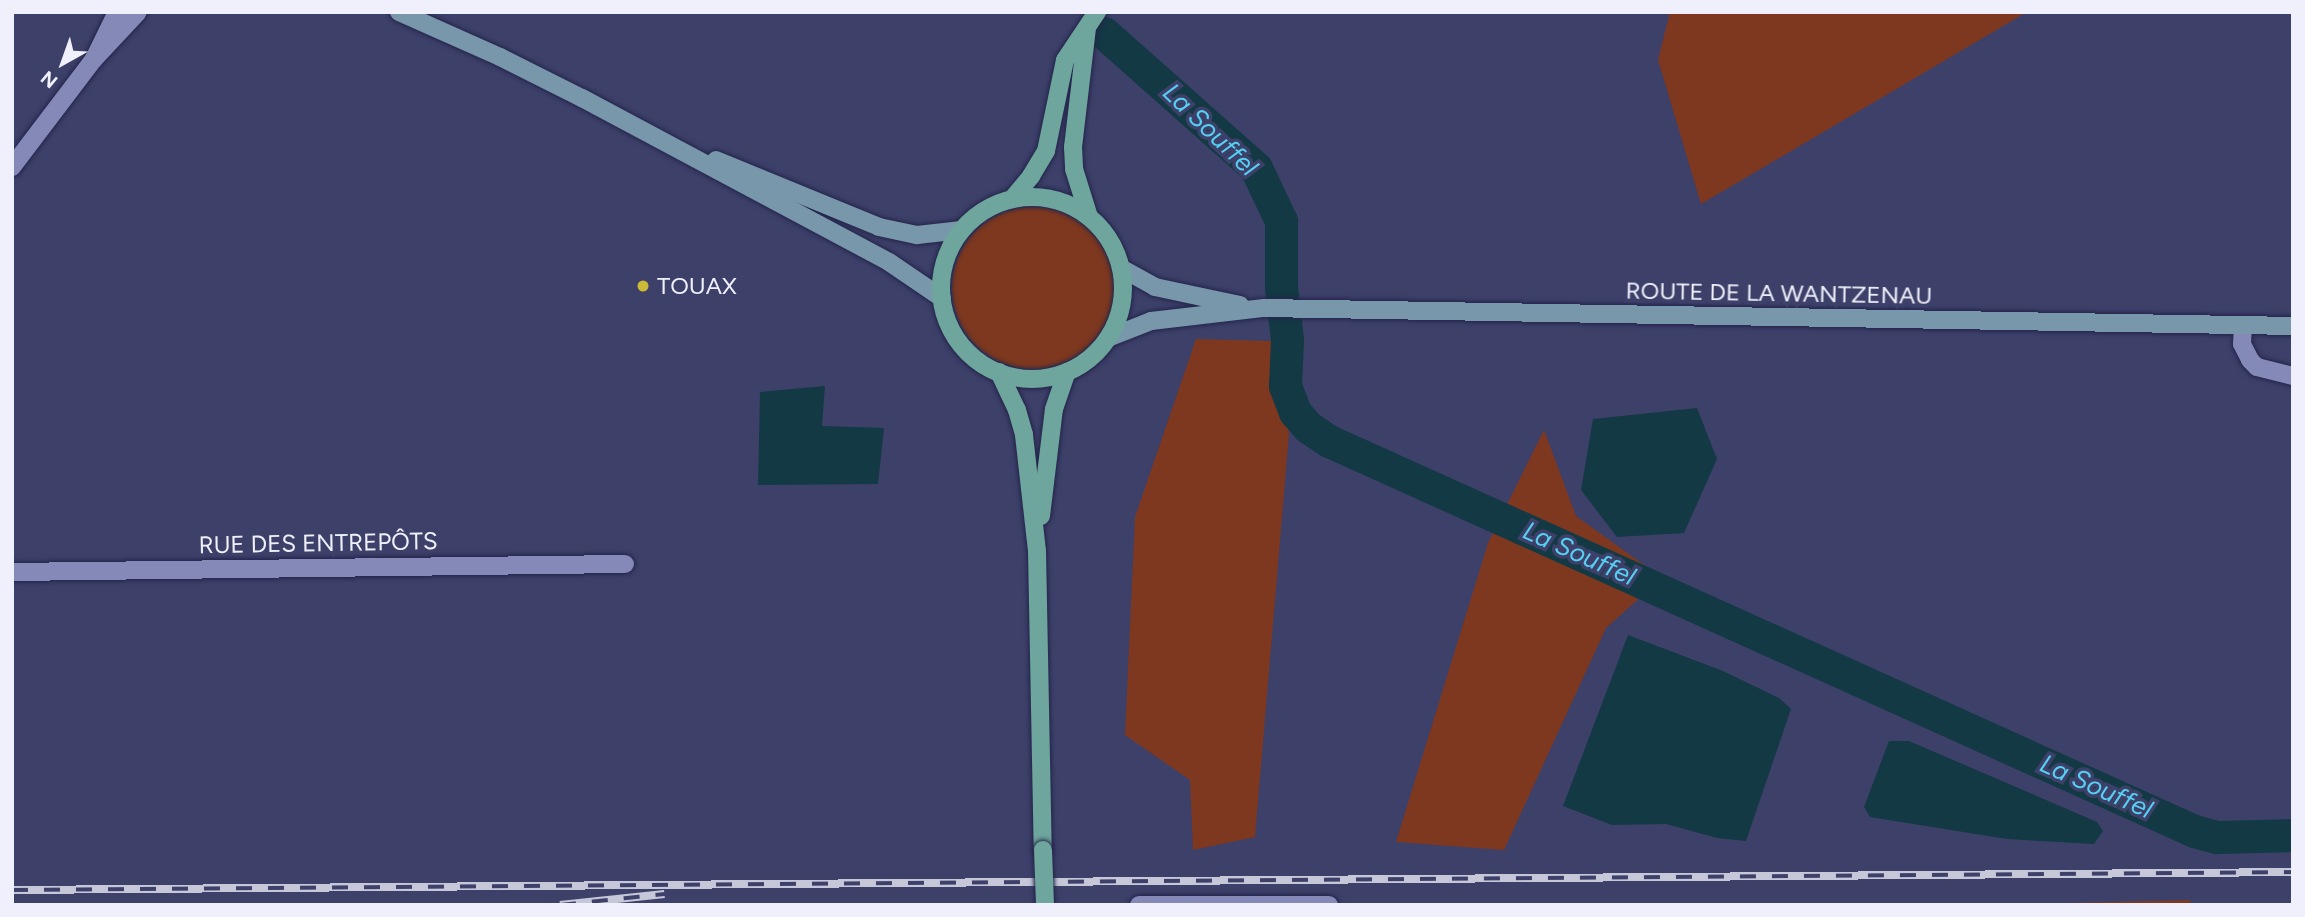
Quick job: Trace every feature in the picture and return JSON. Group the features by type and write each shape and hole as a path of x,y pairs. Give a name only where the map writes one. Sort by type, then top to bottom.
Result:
{"main road":[{"path":"399,12 500,57 625,121 889,262 942,298"},
{"path":"1012,199 1031,176 1046,151 1065,60 1097,12"},
{"path":"1087,29 1073,147 1074,169 1089,216"},
{"path":"625,121 879,227 917,235 962,230"},
{"path":"1012,199 1052,199 1089,216 1104,231 1121,268 1123,292 1119,316 1108,338 1090,358 1067,372 1044,378 1021,378 999,372 966,351 950,326 942,298 945,262 962,230 984,210 1012,199"},
{"name":"ROUTE DE LA WANTZENAU","path":"1121,268 1155,287 1180,294 1264,308 2293,326"},
{"name":"ROUTE DE LA WANTZENAU","path":"1108,338 1151,321 1264,308"},
{"path":"999,372 1017,410 1024,435 1037,551 1045,905"},
{"path":"1037,551 1050,429 1067,372"}],"street":[{"path":"94,59 117,12"},
{"path":"12,167 94,59 138,12"},
{"path":"2243,325 2242,344 2250,360 2257,367 2293,376"},
{"name":"RUE DES ENTREPÔTS","path":"12,572 625,564"},
{"path":"1139,905 1329,905"}],"shaded area":[{"path":"1670,12 2027,12 1701,204 1658,60"},
{"path":"1033,207 1064,213 1090,231 1108,257 1114,288 1108,319 1090,345 1064,363 1033,369 1002,363 976,345 958,319 952,288 958,257 976,231 1002,213"},
{"path":"1196,339 1276,341 1289,434 1255,837 1193,850 1190,780 1125,735 1135,517"},
{"path":"1544,430 1576,516 1662,578 1606,628 1504,850 1396,842 1488,543"},
{"path":"2191,900 2189,905 1972,905"}],"water":[{"path":"825,386 822,426 884,428 878,484 758,485 760,392"},
{"path":"1697,408 1717,459 1684,533 1617,537 1581,490 1593,419"},
{"path":"1628,635 1723,671 1779,698 1791,709 1746,841 1717,838 1666,824 1612,825 1563,806"},
{"path":"1889,741 1909,741 2097,822 2103,831 2094,844 2007,839 1870,817 1864,807"}],"waterway":[{"name":"La Souffel","path":"1104,33 1256,168 1281,221 1281,287 1287,340 1285,386 1295,412 1308,427 1329,441 2194,831 2217,837 2293,835"}],"railway":[{"path":"12,890 2293,872"},
{"path":"560,905 664,894"}],"place":[{"name":"TOUAX","path":"643,286"}]}
